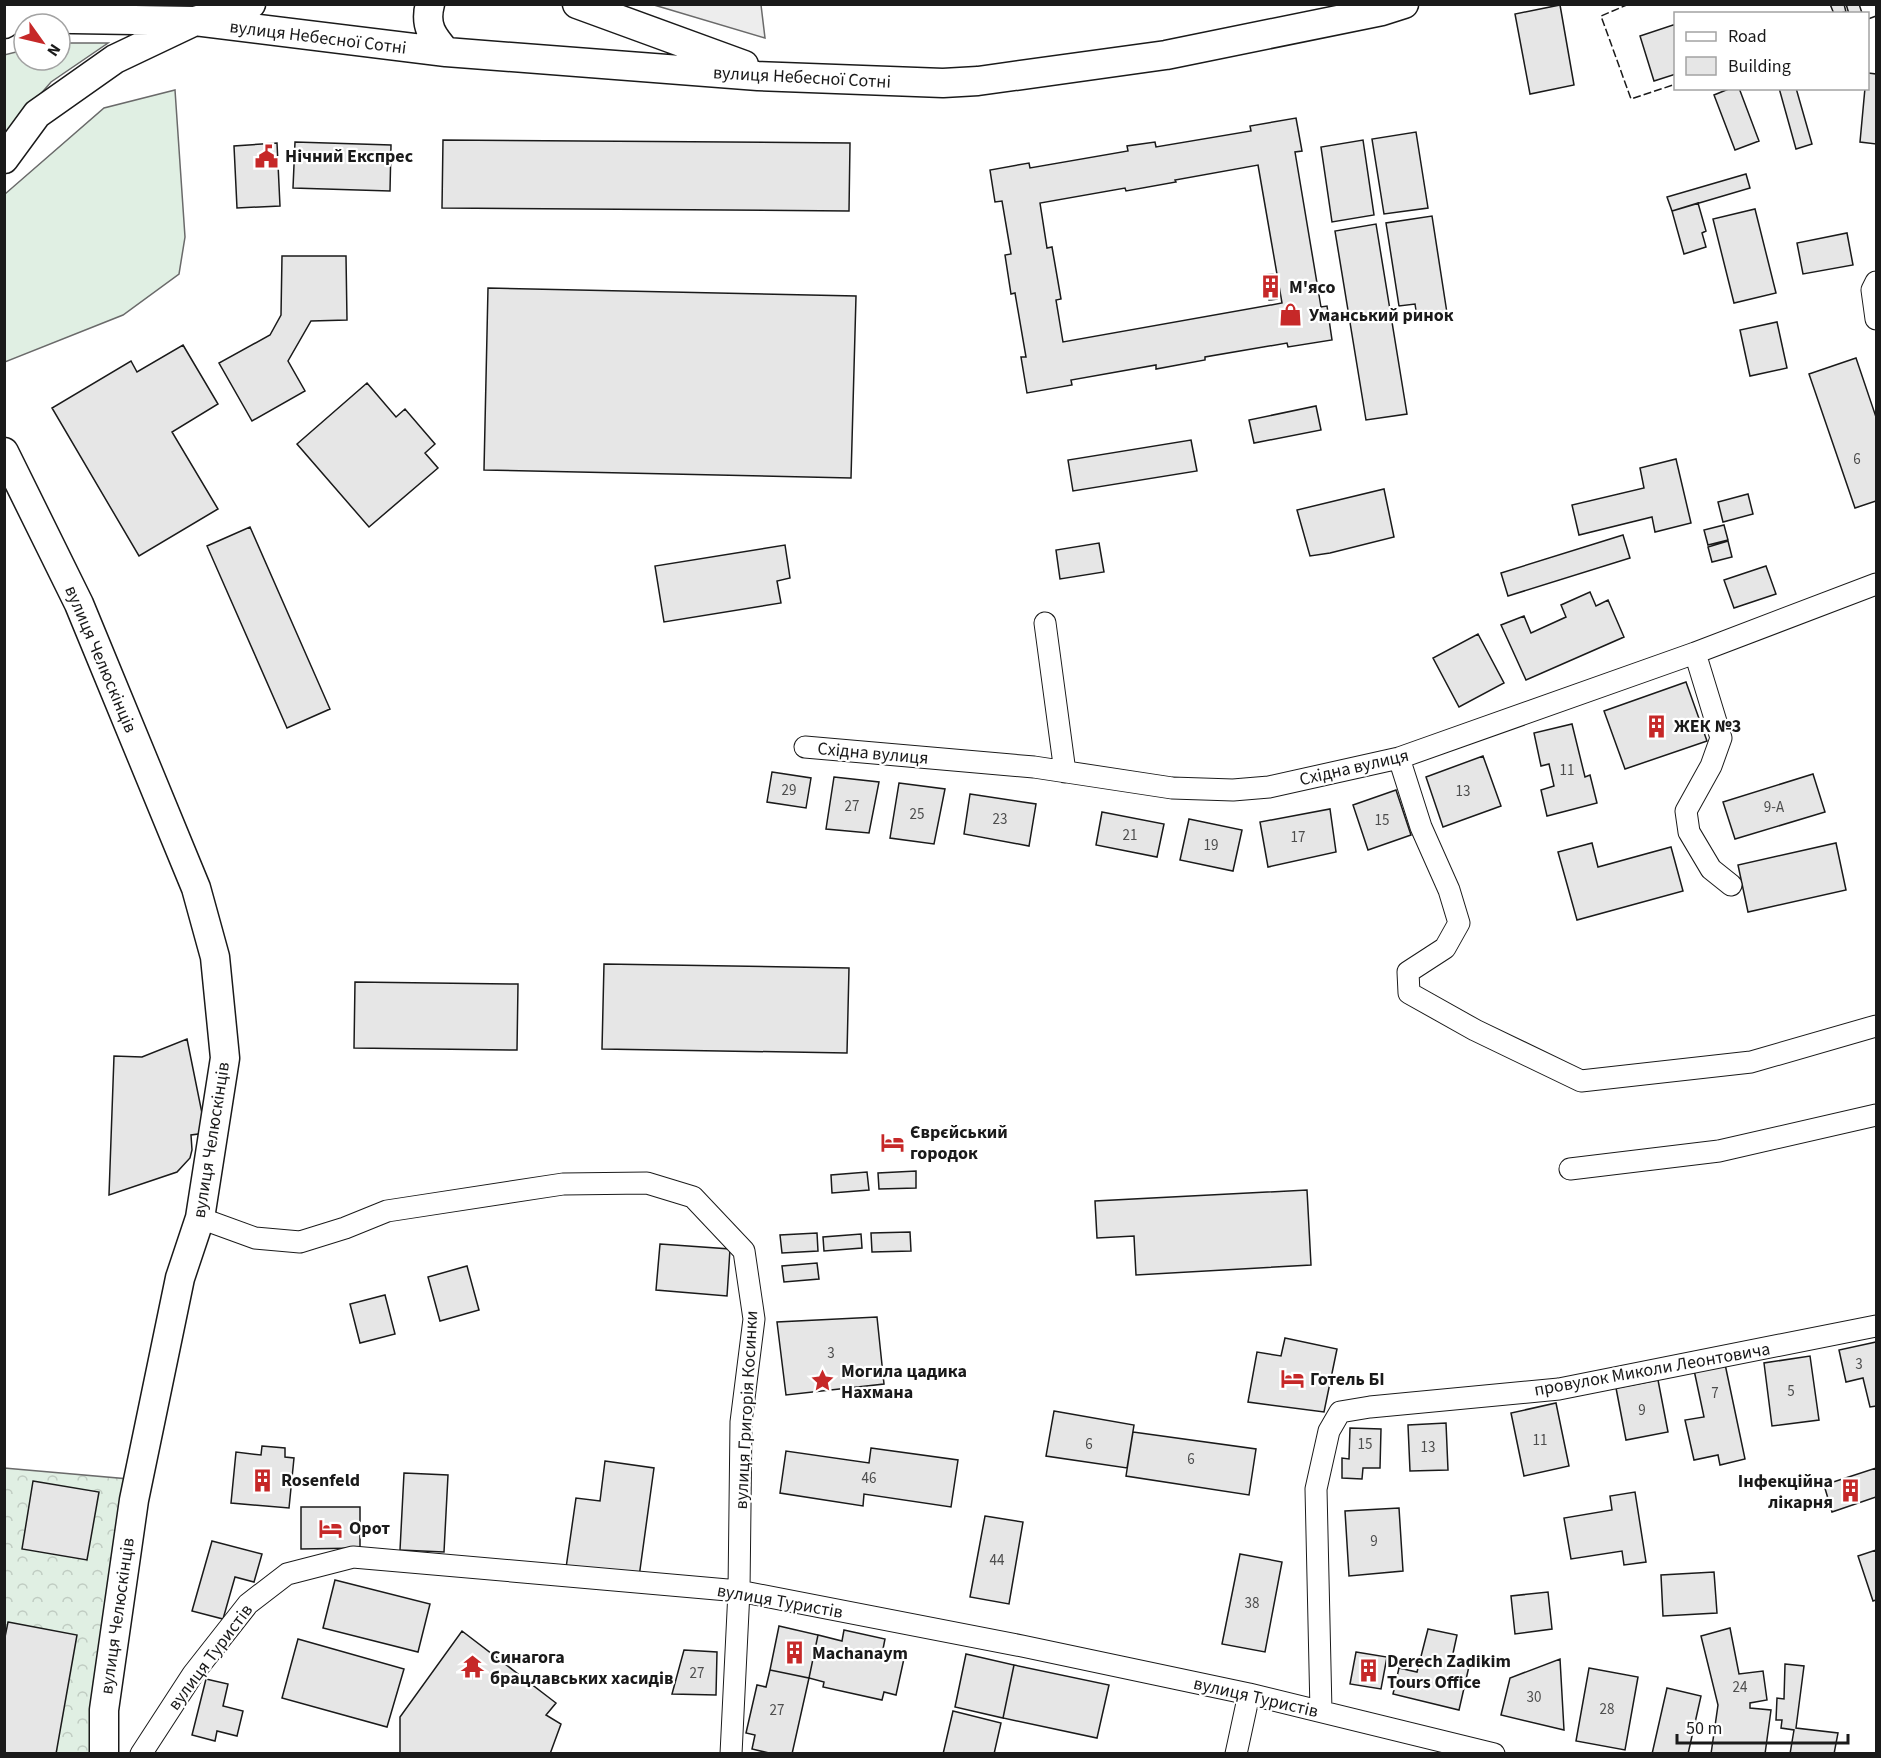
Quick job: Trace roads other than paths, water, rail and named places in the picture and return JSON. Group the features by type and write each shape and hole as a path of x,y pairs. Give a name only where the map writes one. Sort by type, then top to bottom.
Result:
{"main road":[{"path":"4,159 37,114 115,59 195,21 251,4"},
{"path":"430,4 428,12 430,33 446,52"},
{"path":"577,4 777,77"},
{"name":"вулиця Небесної Сотні","path":"195,21 446,52 777,77 943,83 978,81 1166,55 1382,11 1404,4"},
{"path":"7,19 195,21"},
{"name":"вулиця Челюскінців","path":"4,452 79,603 195,888 215,957 225,1058 200,1218 180,1278 134,1500 104,1710 104,1754"}],"street":[{"path":"1876,282 1872,290 1876,319"},
{"name":"Східна вулиця","path":"805,747 1034,767 1172,788 1233,790 1269,787 1399,758 1695,653 1876,584"},
{"path":"1045,623 1065,771"},
{"path":"1695,653 1721,738 1711,766 1686,811 1689,832 1711,869 1731,885"},
{"path":"1399,758 1421,827 1449,890 1459,923 1445,948 1407,972 1409,993 1475,1030 1581,1082 1750,1062 1876,1026"},
{"path":"1570,1169 1719,1151 1876,1115"},
{"name":"вулиця Григорія Косинки","path":"200,1218 255,1239 300,1242 345,1228 387,1211 563,1184 647,1183 693,1197 744,1251 754,1319 741,1422 739,1591 731,1754"},
{"name":"провулок Миколи Леонтовича","path":"1321,1711 1316,1489 1329,1431 1340,1412 1370,1407 1559,1389 1876,1326"},
{"name":"вулиця Туристів","path":"141,1754 193,1674 249,1604 287,1574 353,1557 739,1591 1022,1646 1249,1694 1494,1754"},
{"path":"1236,1754 1249,1694"}],"place":[{"name":"Нічний Експрес","path":"267,156"},
{"name":"М'ясо","path":"1271,287"},
{"name":"Уманський ринок","path":"1291,315"},
{"name":"ЖЕК №3","path":"1656,726"},
{"name":"Єврєйський городок","path":"892,1142"},
{"name":"Готель БІ","path":"1292,1379"},
{"name":"Могила цадика Нахмана","path":"823,1381"},
{"name":"Rosenfeld","path":"263,1480"},
{"name":"Інфекційна лікарня","path":"1851,1491"},
{"name":"Орот","path":"331,1528"},
{"name":"Machanaym","path":"794,1653"},
{"name":"Синагога брацлавських хасидів","path":"472,1667"},
{"name":"Derech Zadikim Tours Office","path":"1369,1671"}]}
